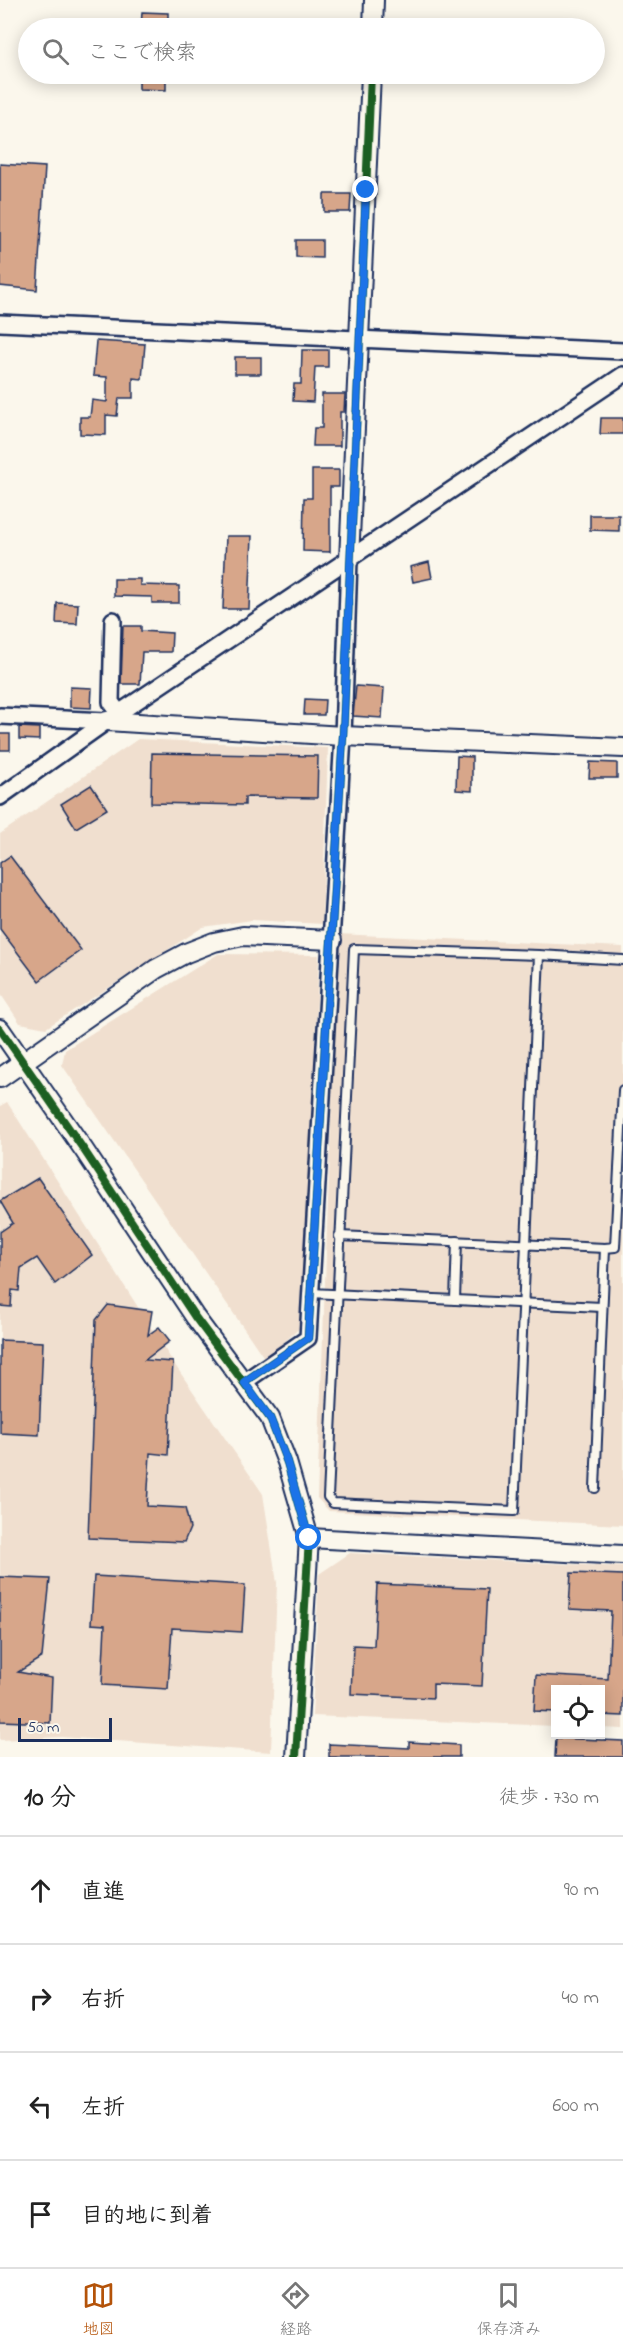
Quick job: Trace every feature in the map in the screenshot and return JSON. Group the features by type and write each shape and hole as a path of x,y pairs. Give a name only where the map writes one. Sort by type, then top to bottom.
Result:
{"street":[{"path":"373,18 374,0"},
{"path":"244,1382 308,1338 343,736 371,84"},
{"path":"0,323 623,351"},
{"path":"0,797 113,717 623,375"},
{"path":"113,620 111,702 113,717"},
{"path":"0,716 113,717 343,736 623,748"},
{"path":"0,1078 156,969 186,953 214,942 243,936 332,940"},
{"path":"0,1029 122,1204 195,1317 270,1418 287,1462 309,1538 297,1757"},
{"path":"309,1538 623,1555"}],"lane":[{"path":"539,955 514,1512 333,1503 328,1497 354,949 539,955 623,960"},
{"path":"339,1236 619,1247 623,1090"},
{"path":"455,1300 457,1241"},
{"path":"595,1488 605,1248"},
{"path":"311,1293 602,1307"}],"shaded area":[{"path":"138,739 328,748 322,924 252,920 203,927 46,1028 20,1023 0,993 0,834"},
{"path":"338,934 623,947 623,1525 329,1511 317,1498"},
{"path":"218,954 319,955 302,1326 265,1359 62,1065 65,1050"},
{"path":"7,1102 173,1362 263,1494 277,1583 271,1752 61,1737 0,1740 0,1106"},
{"path":"350,1553 623,1567 623,1729 605,1728 605,1685 551,1685 551,1726 312,1716 319,1574"}],"building":[{"path":"142,12 168,13 168,18 142,18"},
{"path":"139,84 166,84 166,90 139,89"},
{"path":"0,164 45,167 37,290 0,286"},
{"path":"324,194 351,194 350,212 324,212"},
{"path":"296,240 322,240 322,258 296,257"},
{"path":"96,341 145,344 142,379 133,378 133,398 119,398 117,416 106,415 106,435 80,434 80,417 90,417 92,400 107,402 107,377 93,376"},
{"path":"302,350 328,350 328,367 315,367 313,402 293,401 294,384 301,384"},
{"path":"235,357 261,357 261,374 235,374"},
{"path":"322,394 345,394 344,412 340,412 340,446 313,446 314,428 322,428"},
{"path":"601,418 623,418 623,434 600,434"},
{"path":"312,470 339,470 339,487 330,487 330,552 303,551 304,498 312,498"},
{"path":"590,515 619,515 619,531 590,530"},
{"path":"226,536 252,536 249,609 223,609"},
{"path":"429,562 432,578 413,582 410,567"},
{"path":"114,579 140,579 140,585 179,586 179,603 152,603 152,597 114,596"},
{"path":"57,603 78,604 77,624 56,623"},
{"path":"123,626 141,626 141,631 172,633 171,652 142,652 140,684 121,684"},
{"path":"356,686 384,688 382,718 353,716"},
{"path":"70,687 92,688 91,708 70,707"},
{"path":"305,699 325,700 324,715 304,715"},
{"path":"19,727 39,728 39,740 19,739"},
{"path":"0,734 10,734 10,750 0,750"},
{"path":"152,753 318,756 317,798 245,797 245,805 151,803"},
{"path":"457,756 472,757 472,791 456,790"},
{"path":"590,762 617,763 617,778 589,778"},
{"path":"91,785 107,809 76,828 61,804"},
{"path":"10,856 81,950 39,981 0,929 0,863"},
{"path":"38,1178 92,1255 55,1284 37,1258 21,1268 19,1291 12,1290 11,1307 0,1306 0,1232 13,1223 0,1201"},
{"path":"108,1305 152,1311 148,1335 159,1327 170,1341 145,1360 173,1362 168,1455 150,1453 147,1506 185,1508 190,1528 184,1542 88,1538 96,1320"},
{"path":"0,1340 43,1342 39,1435 0,1433"},
{"path":"571,1573 623,1575 623,1716 605,1715 605,1685 551,1685 551,1712 534,1711 536,1675 608,1679 611,1611 569,1609"},
{"path":"94,1576 245,1585 242,1632 172,1628 168,1689 102,1685 105,1625 91,1624"},
{"path":"0,1577 50,1579 42,1657 18,1672 52,1678 50,1723 0,1721"},
{"path":"377,1584 487,1589 482,1686 433,1684 433,1698 351,1694 353,1645 374,1646"},
{"path":"556,1739 623,1741 623,1757 555,1757"},
{"path":"409,1742 459,1745 459,1757 329,1757 329,1744 409,1748"}],"cycle path":[{"path":"244,1382 308,1338 343,736 371,84"},
{"path":"0,1029 195,1317 270,1418 287,1462 309,1538 296,1757"}],"route":[{"path":"309,1538 299,1510 287,1462 270,1418 244,1382 308,1338 343,736 366,190"}]}
